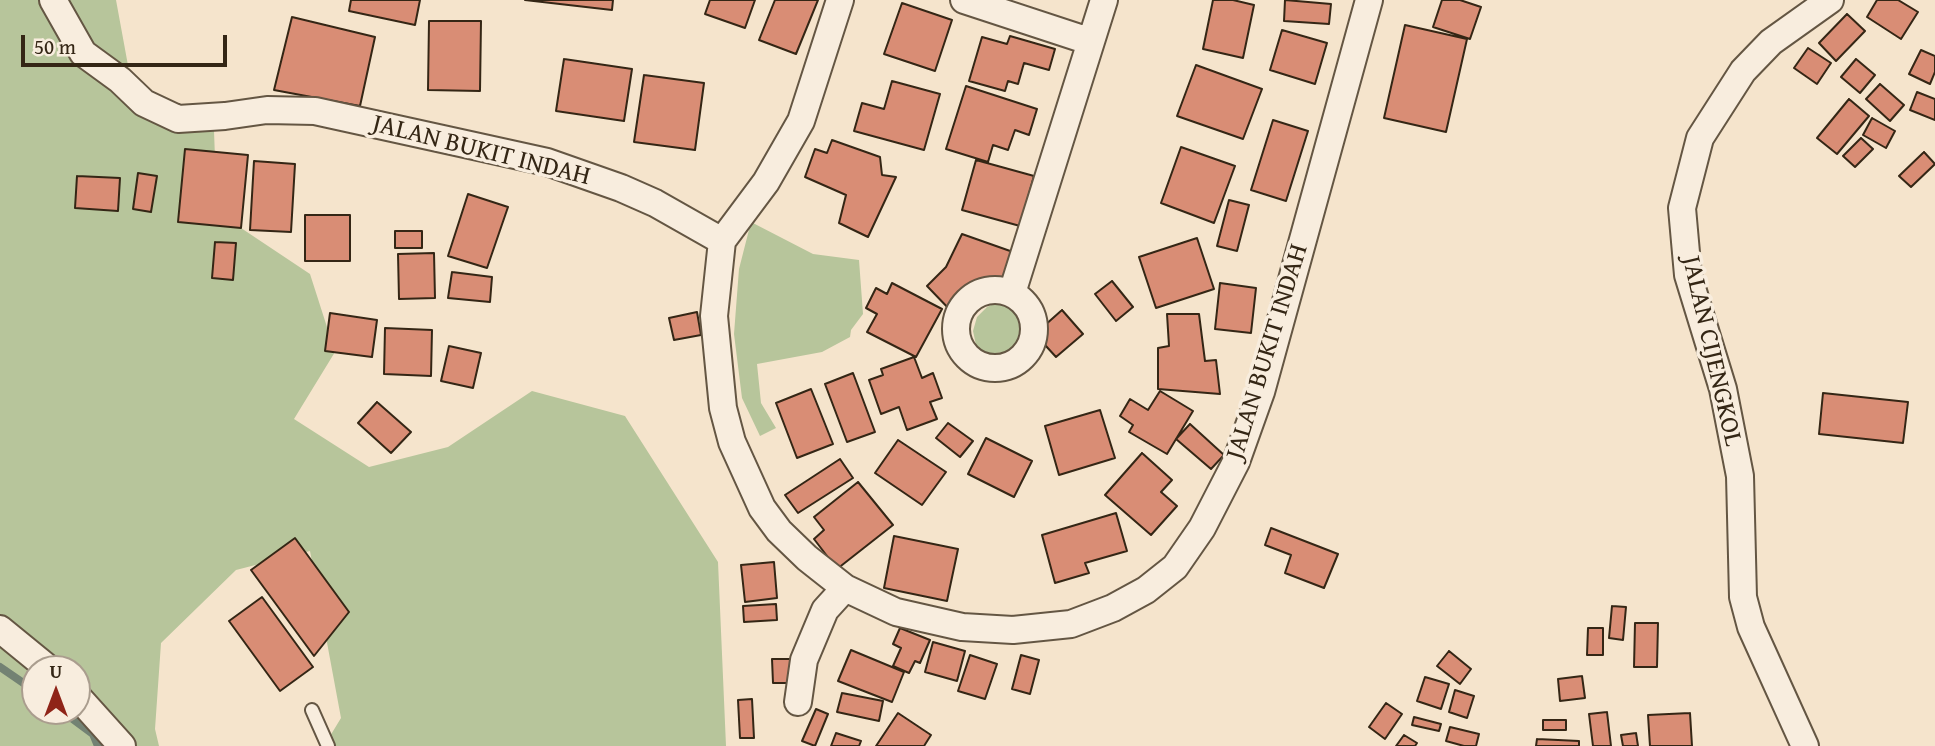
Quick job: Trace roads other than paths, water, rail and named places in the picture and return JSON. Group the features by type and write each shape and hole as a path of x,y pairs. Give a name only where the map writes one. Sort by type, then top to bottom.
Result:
{"street":[{"name":"JALAN BUKIT INDAH","path":"52,0 83,53 120,80 144,103 178,119 267,110 315,111 547,162 655,203 722,241 714,316 721,395 732,442 762,508 779,531 807,558 845,588 896,612 962,627 1013,630 1071,624 1113,608 1146,590 1175,567 1219,498 1249,430 1368,0"},
{"path":"722,241 766,182 801,121 840,0"},
{"path":"964,0 1090,41"},
{"path":"1012,293 1104,0"},
{"name":"JALAN CIJENGKOL","path":"1805,746 1751,627 1743,597 1740,476 1723,388 1688,275 1682,208 1700,138 1743,71 1771,42 1830,0"},
{"path":"797,702 804,660 825,610 845,588"},
{"path":"0,629 32,655"},
{"path":"91,712 122,746"}],"lane":[{"path":"312,710 327,746"}],"waterway":[{"path":"0,667 21,681"},
{"path":"81,725 93,734 98,746"}]}
